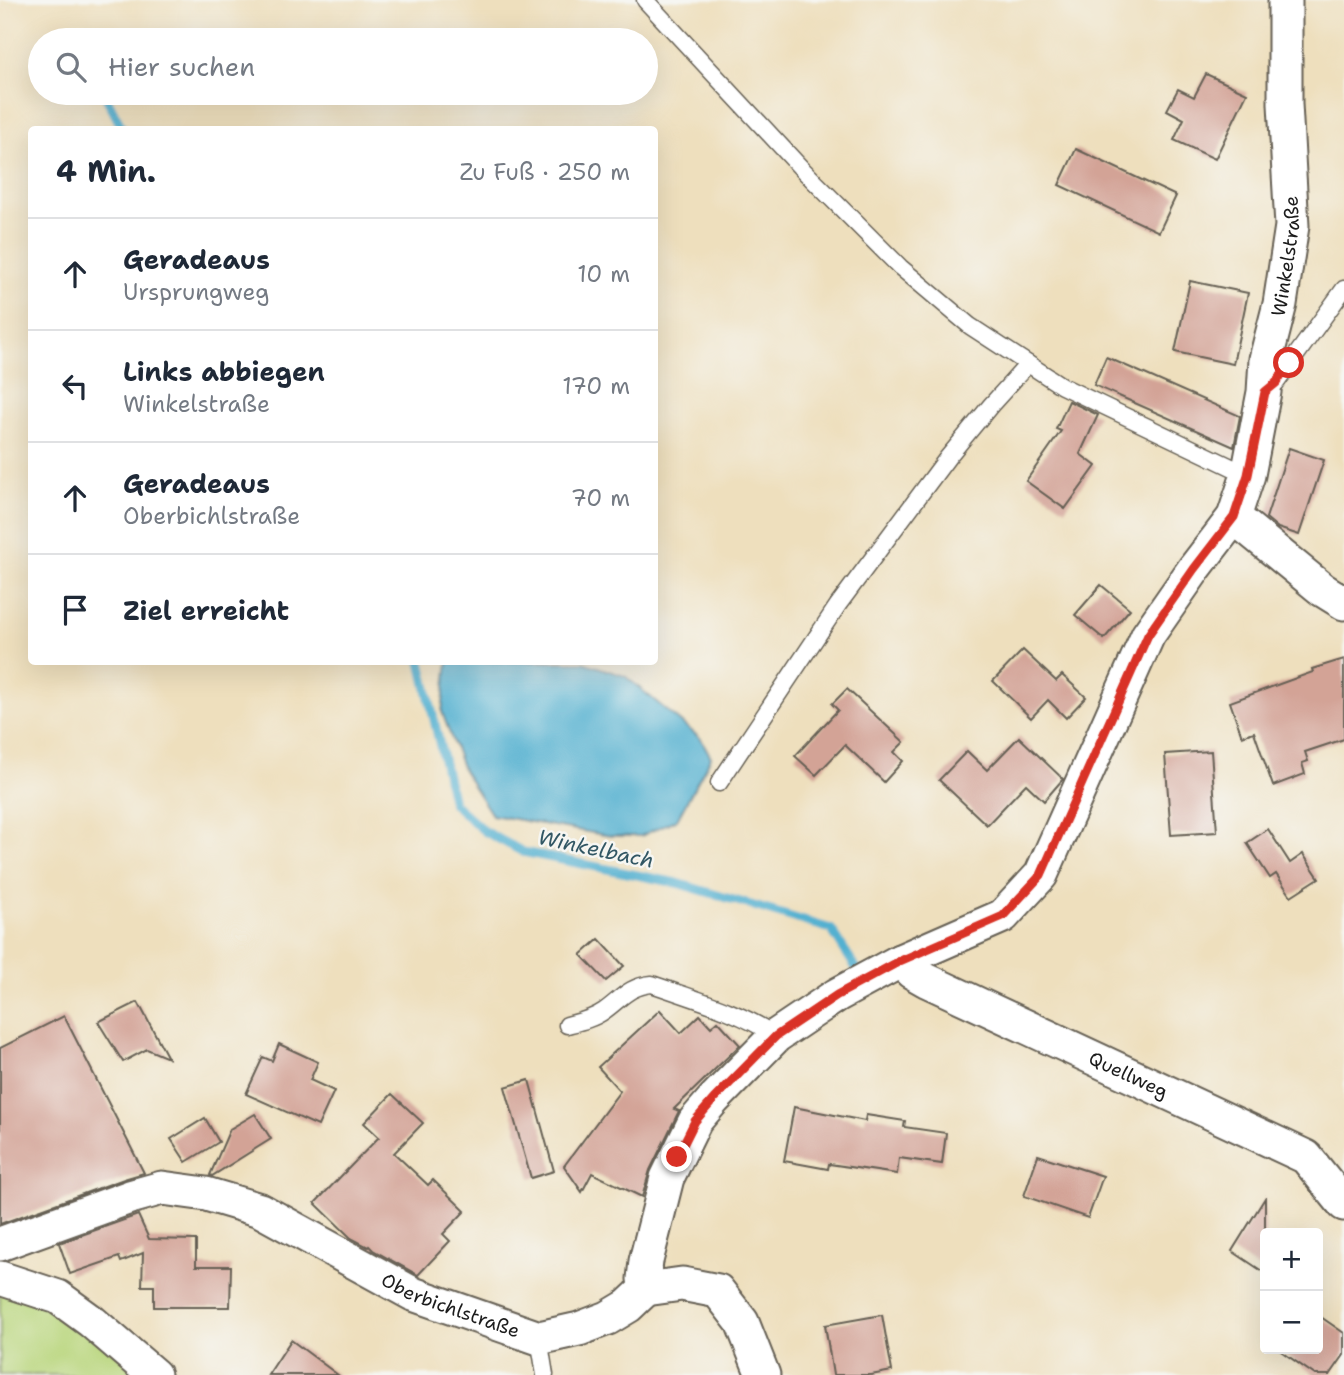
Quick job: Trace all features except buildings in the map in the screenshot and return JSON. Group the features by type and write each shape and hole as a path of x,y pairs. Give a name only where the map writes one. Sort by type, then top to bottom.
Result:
{"street":[{"name":"Winkelstraße","path":"900,961 1003,916 1041,875 1148,635 1234,517 1248,475 1265,392 1266,359 1280,304 1292,226 1285,104 1285,0"},
{"path":"1234,517 1323,590 1344,603"},
{"path":"763,1375 742,1322 718,1291 682,1284 646,1289 646,1261 667,1178 695,1121 776,1036 837,995 900,961"},
{"name":"Quellweg","path":"900,961 926,980 1306,1157 1344,1204"},
{"name":"Oberbichlstraße","path":"0,1244 162,1188 206,1194 260,1210 413,1294 539,1339 608,1318 628,1306 646,1289"},
{"path":"0,1278 58,1297 91,1321 154,1375"}],"lane":[{"path":"645,0 802,169 901,267 970,326 1062,386 1248,475"},
{"path":"1265,392 1276,383 1344,289"},
{"path":"719,783 838,605 948,457 1028,364"},
{"path":"567,1025 603,1012 619,997 639,985 652,984 740,1016 776,1036"},
{"path":"539,1339 545,1375"}],"green space":[{"path":"0,1268 145,1375 0,1375"}],"water":[{"path":"448,665 592,665 625,676 701,739 711,757 677,819 641,836 610,836 492,815 463,770 442,712"}],"waterway":[{"name":"Winkelbach","path":"110,105 121,126"},
{"name":"Winkelbach","path":"422,665 453,803 484,831 523,852 677,883 831,929 860,974"}],"route":[{"path":"677,1157 695,1121 776,1036 837,995 900,961 1003,916 1041,875 1148,635 1234,517 1248,475 1265,392 1276,383 1289,363"}]}
